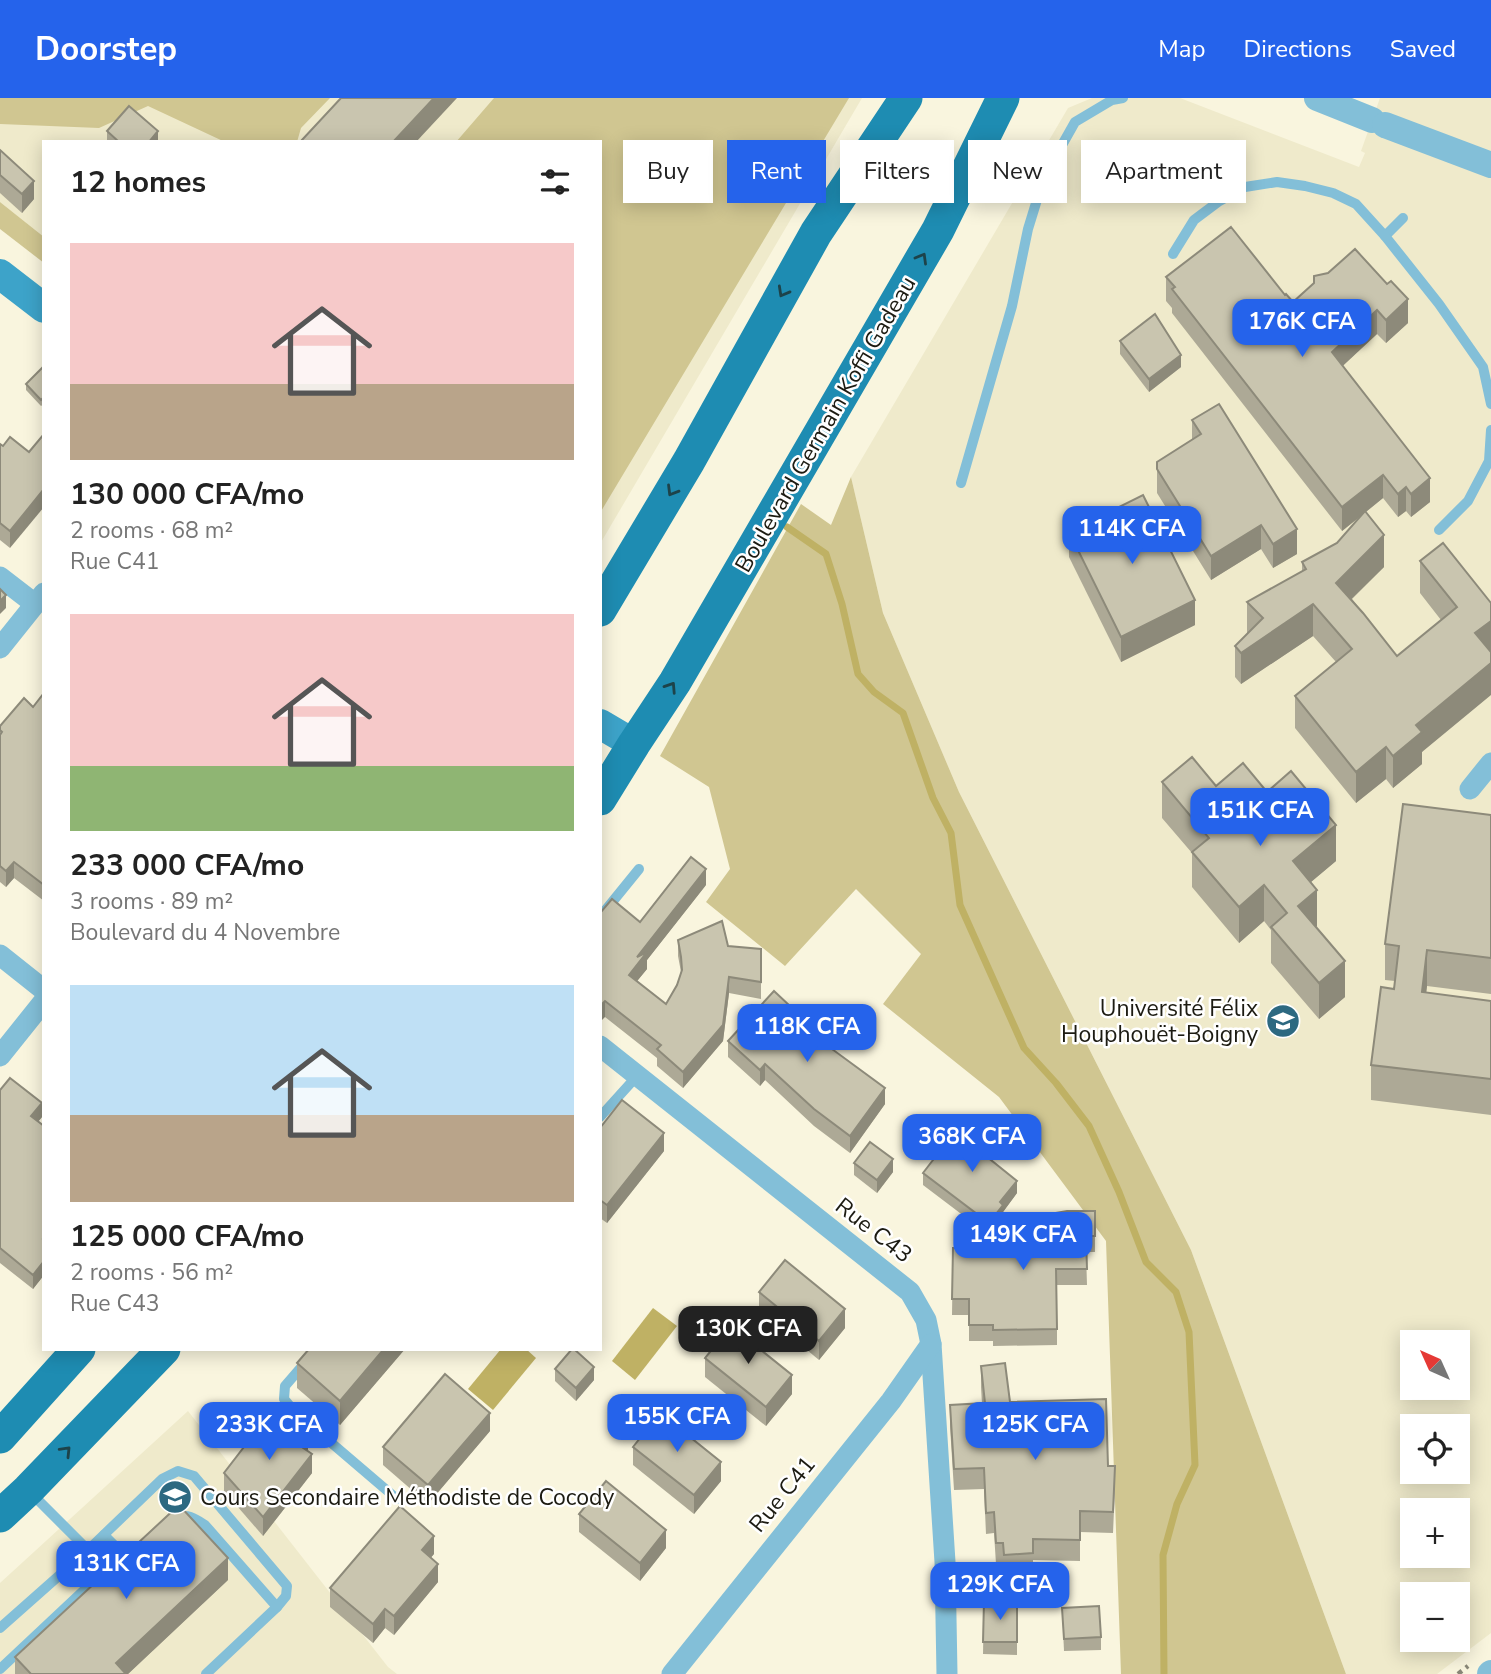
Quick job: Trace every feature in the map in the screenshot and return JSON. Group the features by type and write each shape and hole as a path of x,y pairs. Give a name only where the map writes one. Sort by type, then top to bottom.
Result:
{"main road":[{"name":"Boulevard Germain Koffi Gadeau","path":"602,796 675,682 938,230 1003,98"},
{"path":"602,607 689,461 816,233 903,102"},
{"path":"0,274 42,306"},
{"path":"602,725 634,744"},
{"path":"0,1437 77,1351"},
{"path":"0,1516 162,1351"}],"street":[{"path":"1318,98 1491,164"},
{"path":"0,577 39,599 0,648"},
{"path":"1470,789 1491,763"},
{"path":"0,955 42,988"},
{"path":"0,1056 42,1004"},
{"name":"Rue C43","path":"602,1048 910,1292 926,1320 931,1344 945,1562 947,1674"},
{"name":"Rue C41","path":"672,1674 891,1401 931,1344"}],"lane":[{"path":"961,483 1012,306 1028,229 1044,177 1075,122 1112,100 1123,98"},
{"path":"1173,254 1194,220 1245,187 1277,183 1333,193 1356,204 1439,304 1483,367 1491,404"},
{"path":"1385,236 1403,218"},
{"path":"1439,530 1468,501 1489,460 1491,430"},
{"path":"602,915 639,869"},
{"path":"602,1115 637,1076"},
{"path":"315,1351 285,1385 284,1399 294,1411 397,1499"},
{"path":"0,1628 88,1550 162,1479 178,1471 194,1476 287,1586 286,1596 277,1606 206,1674"},
{"path":"0,1669 100,1573 99,1565 88,1550 28,1490"},
{"path":"168,1526 180,1517 191,1517 205,1525 277,1606"},
{"path":"104,1535 125,1556 136,1554 144,1547"}],"shaded area":[{"path":"0,98 862,98 826,159 826,140 727,140 727,203 800,203 602,541 602,140 42,140 42,235 0,202"},
{"path":"0,98 330,98 301,128 298,140 221,140 148,106 99,128 0,124"},
{"path":"494,98 849,98 824,140 727,140 727,203 786,203 602,510 602,140 458,140"},
{"name":"Université Félix Houphouët-Boigny","path":"1092,98 1180,98 1359,167 1365,153 1361,151 1380,98 1491,98 1491,1633 1470,1649 1470,1582 1400,1582 1400,1652 1466,1652 1437,1674 1346,1674 1191,1250 959,792 883,613 851,477 1012,203 1067,203 1067,140 1049,140 1068,108"},
{"path":"0,202 42,235 42,261 0,229"},
{"path":"851,477 883,613 959,792 1191,1250 1346,1674 1121,1674 1106,1241 999,1097 883,1004 921,954 856,889 785,966 706,902 730,869 709,787 660,756 801,504 831,525"},
{"path":"653,1308 677,1326 635,1380 612,1361"},
{"path":"499,1351 528,1351 536,1358 493,1410 468,1389"},
{"name":"Cours Secondaire Méthodiste de Cocody","path":"188,1411 388,1667 397,1674 0,1674 0,1583"}],"building":[{"path":"341,98 434,98 395,140 302,140"},
{"path":"129,106 158,131 151,140 117,140 107,131"},
{"path":"0,150 34,181 22,194 0,175"},
{"path":"1231,227 1293,302 1314,283 1314,276 1328,273 1355,249 1387,284 1391,281 1408,299 1386,320 1377,310 1332,352 1430,478 1411,494 1406,487 1398,494 1383,475 1342,507 1172,289 1175,287 1166,277"},
{"path":"1155,314 1181,355 1149,379 1120,341"},
{"path":"42,368 41,400 26,384"},
{"path":"1219,404 1297,529 1273,544 1261,525 1211,556 1157,469 1157,462 1201,434 1192,420"},
{"path":"42,436 42,491 10,531 0,523 0,444 3,446 10,437 29,452"},
{"path":"1143,495 1195,600 1121,637 1069,532"},
{"path":"1365,511 1384,535 1336,583 1397,656 1457,607 1420,561 1443,543 1491,603 1491,621 1475,633 1491,652 1491,663 1416,725 1422,732 1393,756 1386,747 1356,772 1295,696 1352,649 1313,604 1241,653 1235,646 1263,618 1247,602 1306,569 1302,562 1337,543"},
{"path":"0,589 6,595 0,601"},
{"path":"42,696 42,883 14,862 6,871 0,866 0,726 24,698 33,707"},
{"path":"1192,757 1216,786 1243,763 1267,792 1291,771 1336,825 1293,861 1317,890 1298,906 1345,961 1319,983 1271,927 1287,913 1264,885 1239,907 1192,852 1209,838 1162,782"},
{"path":"1403,804 1491,815 1491,958 1427,950 1422,992 1491,1001 1491,1079 1371,1065 1381,987 1394,989 1399,946 1385,944"},
{"path":"691,857 706,869 637,957 647,952 629,975 666,1004 682,970 678,940 722,921 728,946 761,949 761,982 729,977 723,1025 683,1072 657,1049 661,1045 605,1001 602,1004 602,911 612,899 640,922"},
{"path":"774,991 824,1038 821,1041 885,1088 850,1136 814,1109 765,1064 760,1070 728,1041"},
{"path":"10,1078 42,1103 31,1116 42,1124 42,1264 33,1275 0,1248 0,1090"},
{"path":"622,1100 664,1133 607,1205 602,1201 602,1125"},
{"path":"966,1123 995,1144 986,1156 1017,1181 1000,1202 1003,1205 989,1223 923,1173 940,1151 943,1154"},
{"path":"870,1142 893,1159 877,1180 854,1163"},
{"path":"1067,1211 1095,1211 1095,1236 1086,1236 1087,1269 1056,1269 1057,1329 993,1330 993,1325 969,1325 969,1299 952,1299 953,1248 1025,1247 1021,1219"},
{"path":"785,1260 845,1309 819,1341 759,1292"},
{"path":"731,1326 792,1375 766,1407 705,1358"},
{"path":"307,1351 382,1351 340,1401 297,1363"},
{"path":"570,1351 576,1351 594,1367 576,1388 555,1369"},
{"path":"1005,1363 1010,1402 1106,1399 1108,1466 1115,1466 1113,1512 1080,1511 1080,1540 1033,1539 1033,1553 1004,1555 1003,1543 996,1543 994,1512 986,1513 984,1468 954,1469 950,1405 985,1403 981,1366"},
{"path":"445,1374 490,1413 428,1485 383,1447"},
{"path":"274,1408 308,1435 299,1445 312,1454 263,1517 224,1473"},
{"path":"660,1413 721,1462 694,1495 633,1447"},
{"path":"606,1481 666,1530 640,1563 579,1514"},
{"path":"179,1505 228,1558 116,1663 126,1674 31,1674 15,1657"},
{"path":"400,1506 434,1536 422,1550 438,1564 394,1616 385,1609 373,1624 330,1588"},
{"path":"984,1601 1017,1602 1017,1642 983,1642"},
{"path":"1099,1606 1101,1637 1064,1639 1062,1608"}],"waterway":[{"path":"787,527 826,554 842,604 858,674 874,692 903,713 933,798 951,833 960,905 1024,1048 1056,1083 1089,1126 1119,1192 1146,1262 1176,1292 1189,1332 1195,1465 1177,1504 1163,1555 1164,1674"}],"place":[{"name":"Université Félix Houphouët-Boigny","path":"1283,1021"},
{"name":"Cours Secondaire Méthodiste de Cocody","path":"175,1497"}]}
